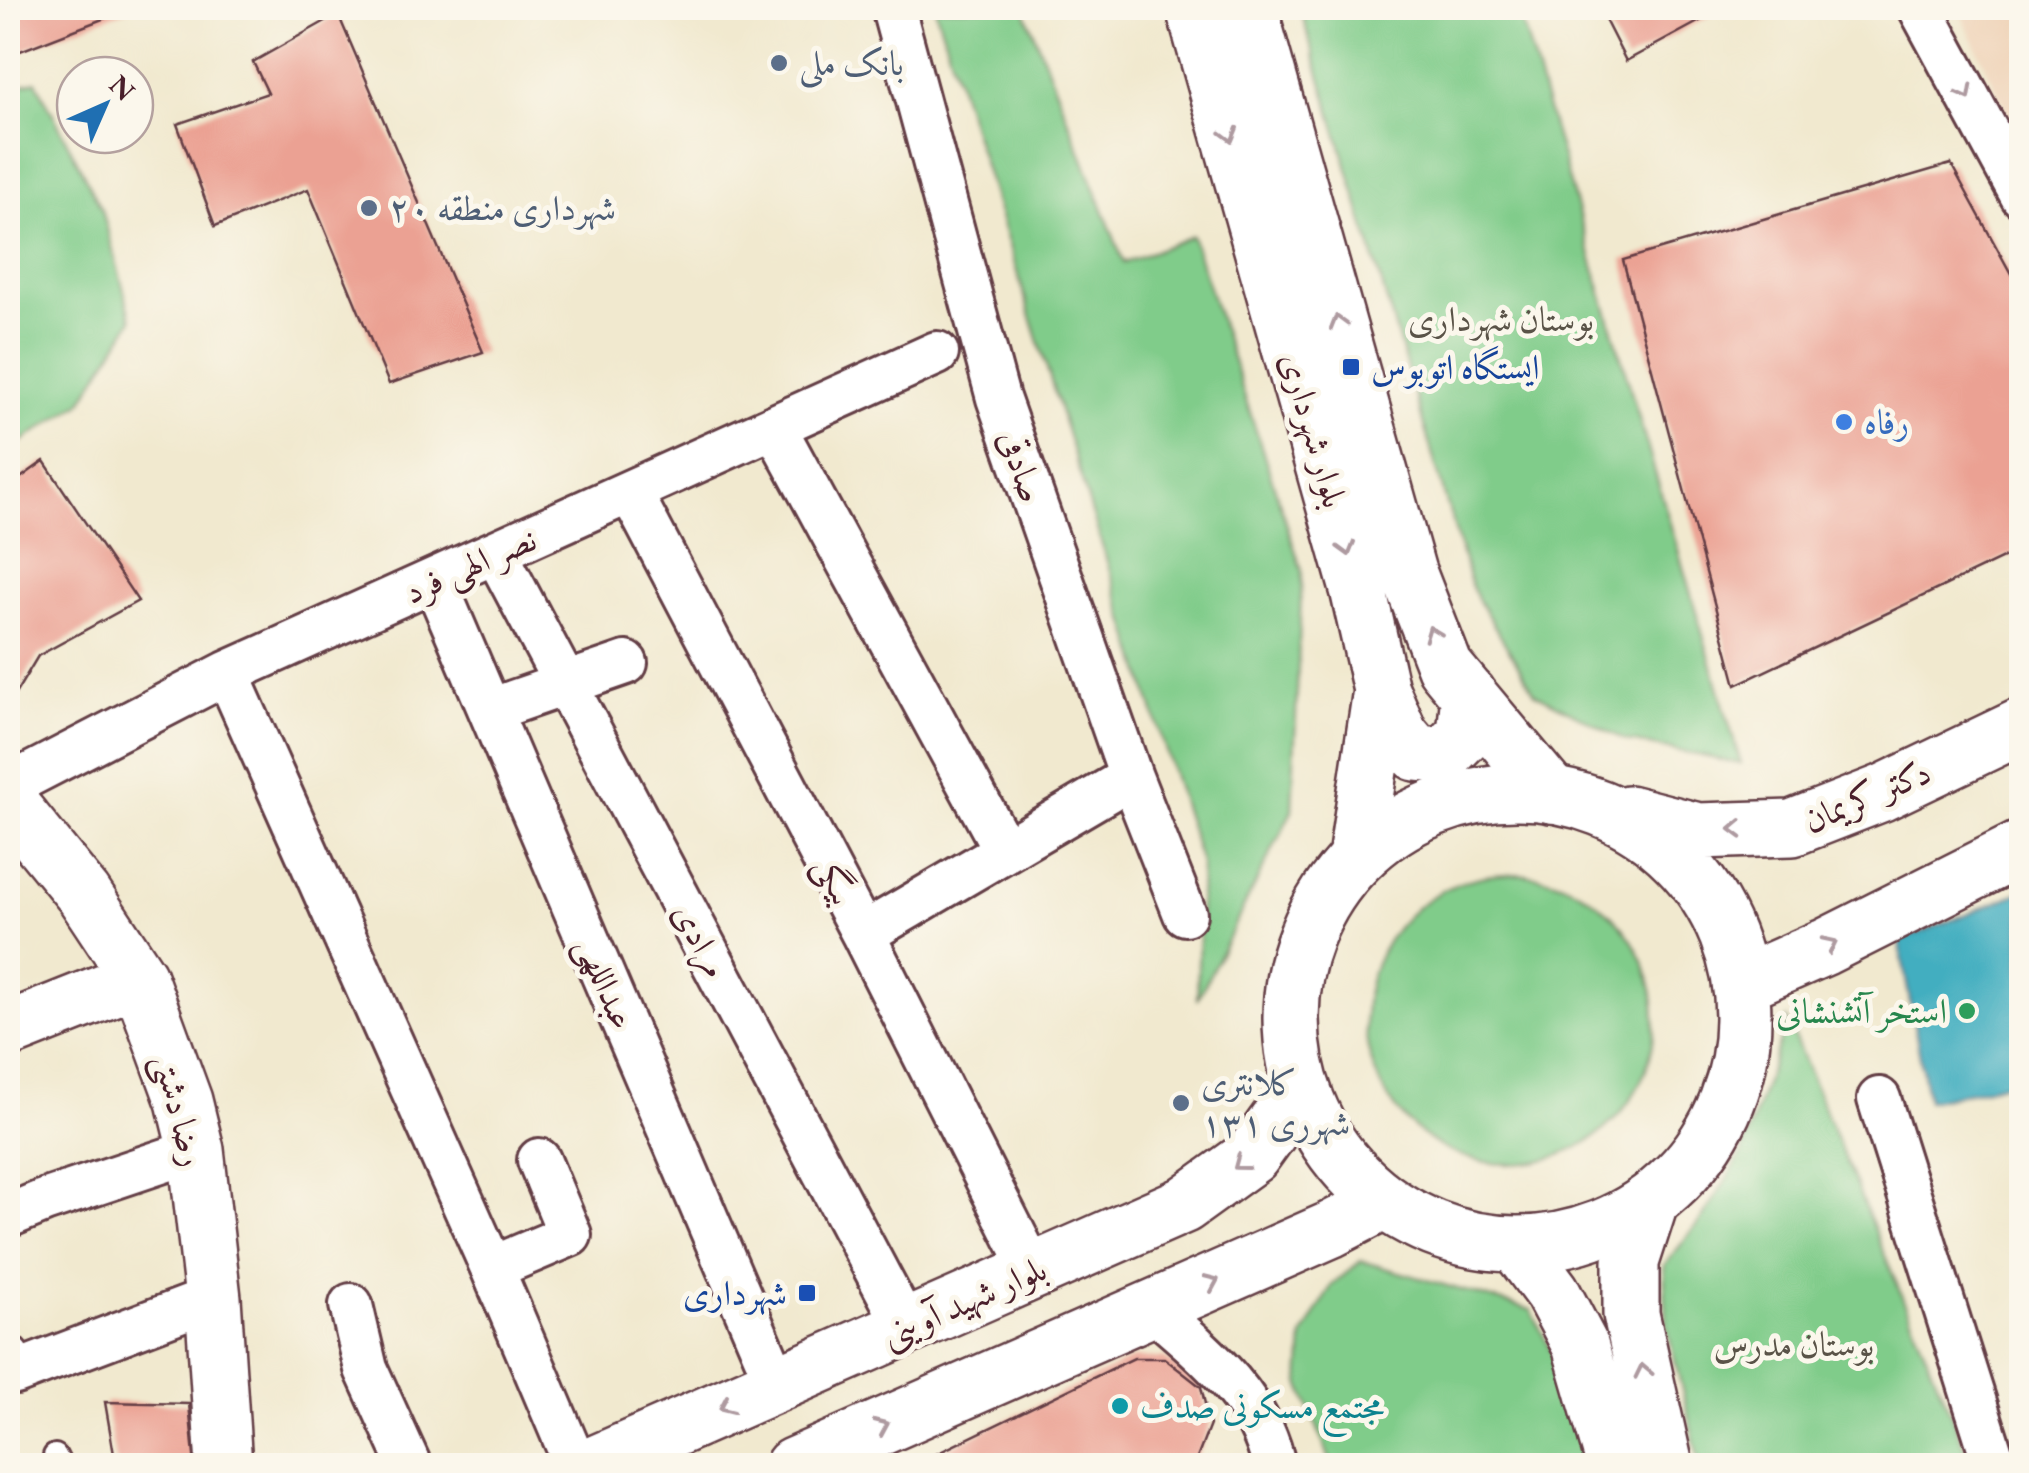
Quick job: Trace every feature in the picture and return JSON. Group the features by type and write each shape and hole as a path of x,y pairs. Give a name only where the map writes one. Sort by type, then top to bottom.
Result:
{"main road":[{"name":"بلوار شهرداری","path":"1249,8 1408,572 1445,667 1569,799"},
{"name":"بلوار شهرداری","path":"1193,22 1358,588 1381,690 1356,858"},
{"path":"1381,690 1400,734 1416,753 1444,755 1465,734 1469,695"},
{"name":"دکتر کریمان","path":"1569,799 1698,831 1792,828 1882,793 2022,726"},
{"path":"1499,792 1569,799 1632,824 1672,854 1705,892 1728,936 1741,984 1742,1046 1726,1106 1694,1160 1650,1203 1587,1235 1517,1246 1447,1234 1384,1202 1334,1152 1302,1088 1290,1028 1296,966 1318,907 1356,858 1398,825 1446,802 1499,792"},
{"name":"رضا دشتی","path":"8,802 84,895 139,978 184,1102 196,1150 213,1298 224,1466"},
{"path":"1741,984 1825,947 2022,848"},
{"path":"8,1030 139,978"},
{"name":"بلوار شهید آوینی","path":"590,1466 1184,1205 1252,1156 1302,1088"},
{"path":"793,1466 1330,1230 1384,1202"},
{"path":"1650,1203 1631,1262 1631,1314 1665,1466"},
{"path":"1517,1246 1552,1292 1580,1344 1616,1466"}],"street":[{"name":"صادقی","path":"893,8 998,398 1130,778 1185,914"},
{"path":"1920,8 2022,196"},
{"name":"نصر الهی فرد","path":"8,786 227,673 938,352"},
{"path":"774,428 1004,849"},
{"name":"بیگی","path":"630,493 863,934 1034,1271"},
{"name":"مرادی","path":"496,553 906,1327"},
{"name":"عبداللهی","path":"435,582 777,1384"},
{"path":"490,710 626,663"},
{"path":"227,673 576,1466"},
{"path":"863,934 1130,778"},
{"path":"1880,1098 1995,1466"},
{"path":"8,1216 196,1150"},
{"path":"492,1268 570,1235 538,1160"},
{"path":"8,1357 14,1374 213,1298"},
{"path":"351,1305 366,1369 410,1466"},
{"path":"1152,1308 1225,1372 1270,1443 1274,1466"}],"shaded area":[{"path":"1958,8 2021,8 2021,141"}],"green space":[{"path":"935,8 1024,8 1124,263 1192,236 1302,571 1292,811 1197,1000 1201,864"},
{"name":"بوستان شهرداری","path":"1300,8 1518,8 1741,764 1625,740 1535,693 1473,591"},
{"path":"36,81 55,118 55,155 74,155 102,210 132,320 81,403 8,450 8,89"},
{"path":"1510,874 1565,885 1612,917 1644,964 1655,1019 1644,1074 1612,1121 1565,1153 1510,1164 1455,1153 1408,1121 1376,1074 1365,1019 1376,964 1408,917 1455,885"},
{"name":"بوستان مدرس","path":"1787,1020 1972,1465 1700,1465 1667,1327 1664,1266 1703,1217 1741,1155"},
{"path":"1361,1261 1531,1310 1563,1376 1589,1465 1332,1465 1300,1383 1303,1336 1332,1285"}],"water":[{"name":"استخر آتشنشانی","path":"2021,892 2021,1080 1928,1101 1899,941"}],"building":[{"path":"8,8 131,8 10,55"},
{"path":"1599,8 1724,8 1626,61"},
{"name":"شهرداری منطقه ۲۰","path":"338,14 483,352 389,384 308,189 215,226 177,124 268,93 253,62"},
{"name":"رفاه","path":"1951,164 2022,294 2022,549 1736,685 1623,260"},
{"path":"44,461 138,601 38,656 8,706 8,487"},
{"name":"مجتمع مسکونی صدف","path":"1134,1358 1164,1358 1201,1387 1210,1425 1194,1466 911,1466"},
{"path":"105,1402 189,1404 195,1466 116,1466"}],"place":[{"name":"بانک ملی","path":"779,63"},
{"name":"شهرداری منطقه ۲۰","path":"369,208"},
{"name":"ایستگاه اتوبوس","path":"1351,367"},
{"name":"رفاه","path":"1844,422"},
{"name":"استخر آتشنشانی","path":"1967,1011"},
{"name":"کلانتری ۱۳۱ شهرری","path":"1181,1103"},
{"name":"شهرداری","path":"807,1293"},
{"name":"مجتمع مسکونی صدف","path":"1120,1406"}]}
